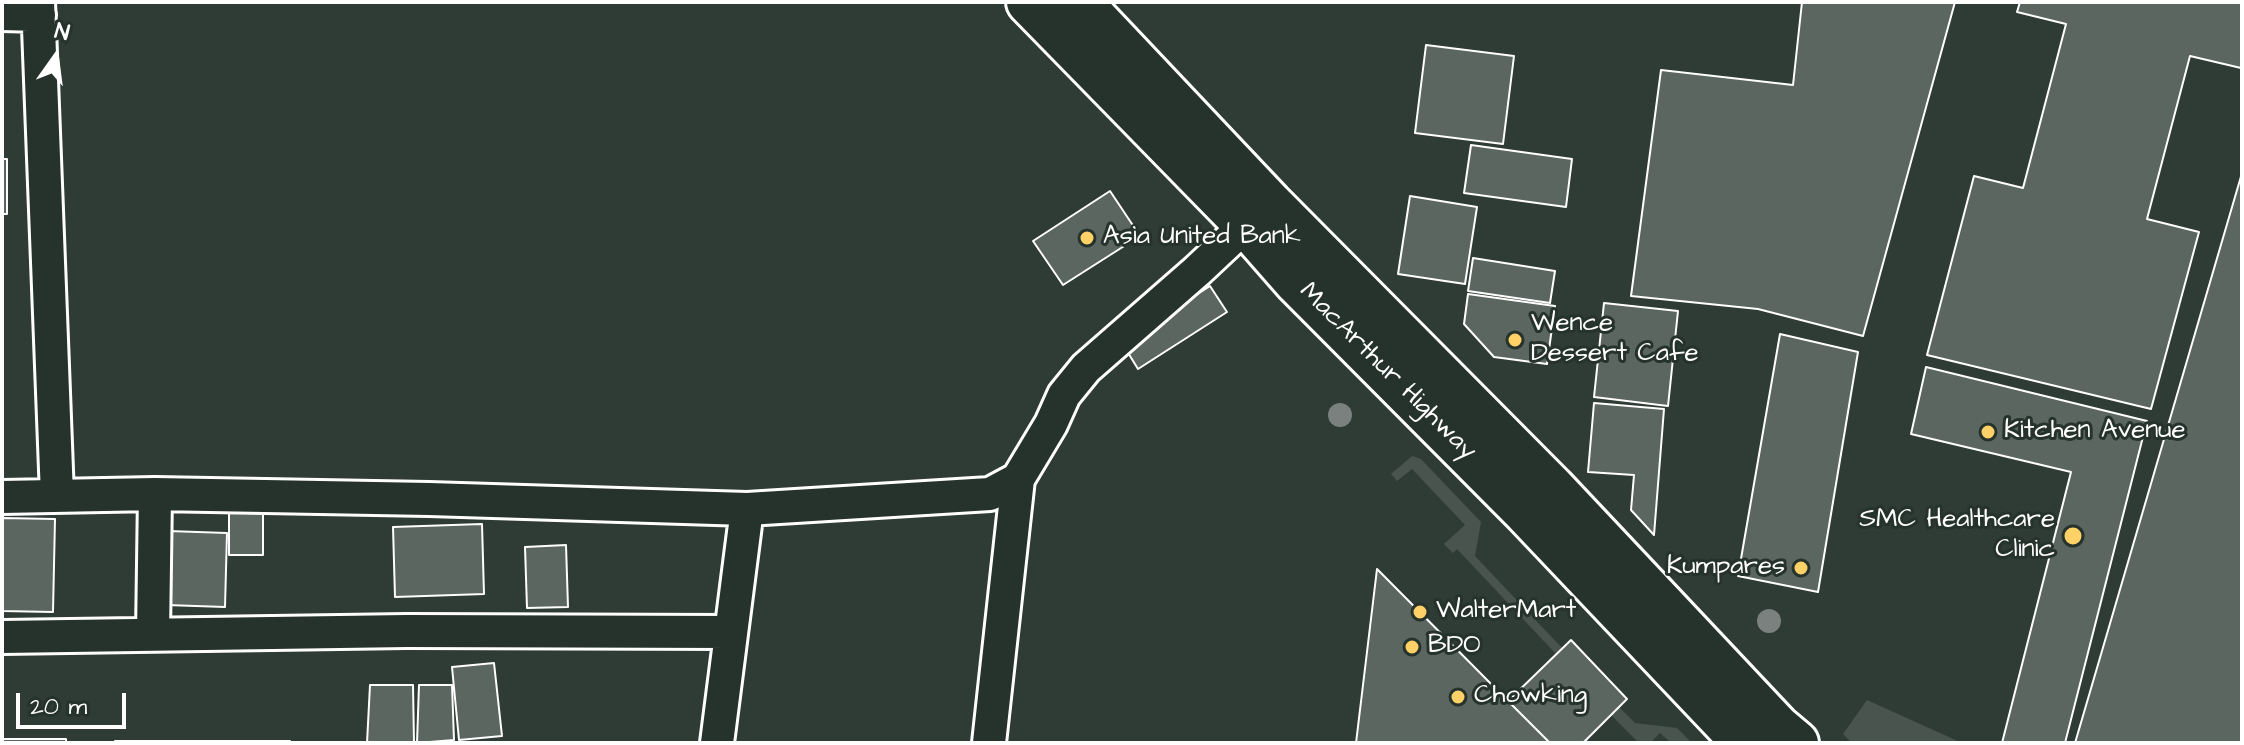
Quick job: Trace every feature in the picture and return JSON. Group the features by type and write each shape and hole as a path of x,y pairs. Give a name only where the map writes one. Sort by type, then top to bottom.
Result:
{"highway":[{"name":"MacArthur Highway","path":"1029,2 1258,214 1449,383 1777,727 1796,743"},
{"name":"MacArthur Highway","path":"1079,2 1258,214 1296,281 1526,512 1745,743"}],"street":[{"path":"2,14 39,9 57,496"},
{"path":"989,743 1018,479 1051,424 1064,395 1086,368 1258,214"},
{"path":"2,497 155,494 747,509 990,494 1018,479"},
{"path":"153,634 155,494"},
{"path":"717,743 747,509"},
{"path":"2,637 407,631 731,632"}],"shaded area":[{"path":"1412,456 1421,459 1481,522 1475,556 1562,648 1556,654 1457,549 1453,553 1444,544 1465,525 1412,469 1397,481 1391,474"},
{"path":"1867,700 1962,743 1852,743 1843,734"},
{"path":"1619,707 1635,723 1677,728 1692,743 1671,743 1660,733 1650,743 1639,743 1611,715"}],"building":[{"path":"1802,2 1955,2 1863,336 1758,309 1631,296 1661,70 1793,85"},
{"path":"2020,2 2242,2 2241,68 2190,56 2147,219 2199,232 2151,409 1927,355 1974,176 2023,188 2066,24 2017,12"},
{"path":"1426,45 1514,56 1503,144 1415,133"},
{"path":"1471,145 1572,159 1566,207 1464,193"},
{"path":"2,159 7,159 7,214 2,214"},
{"path":"2242,173 2242,743 2075,743"},
{"name":"Asia United Bank","path":"1110,191 1140,236 1063,285 1033,241"},
{"path":"1410,196 1477,207 1465,284 1398,274"},
{"path":"1473,258 1555,271 1550,303 1468,291"},
{"path":"1210,286 1227,312 1138,369 1122,343"},
{"name":"Wence Dessert Cafe","path":"1468,294 1555,306 1547,364 1494,357 1464,324"},
{"path":"1604,303 1678,311 1668,406 1594,397"},
{"path":"1780,334 1858,352 1818,592 1738,576"},
{"path":"1926,367 2147,421 2065,743 2002,743 2071,472 1911,434"},
{"path":"1594,403 1664,409 1654,535 1631,510 1634,475 1588,472"},
{"path":"229,513 263,513 263,555 229,555"},
{"path":"2,518 55,519 53,612 2,611"},
{"path":"482,524 484,594 395,597 393,527"},
{"path":"168,531 227,533 225,607 166,605"},
{"path":"566,545 568,607 527,608 525,547"},
{"path":"1377,569 1508,701 1550,743 1356,743"},
{"path":"1571,640 1627,699 1583,743 1550,743 1508,701"},
{"path":"494,663 502,736 459,740 452,667"},
{"path":"370,685 413,685 414,743 367,743"},
{"path":"419,685 452,685 454,740 417,743"},
{"path":"2,739 66,739 66,743 2,743"},
{"path":"290,741 290,743 115,743"}],"place":[{"name":"Asia United Bank","path":"1087,238"},
{"name":"Wence Dessert Cafe","path":"1515,340"},
{"name":"Kitchen Avenue","path":"1988,432"},
{"name":"SMC Healthcare Clinic","path":"2073,536"},
{"name":"Kumpares","path":"1801,568"},
{"name":"WalterMart","path":"1420,612"},
{"name":"BDO","path":"1412,647"},
{"name":"Chowking","path":"1458,697"}]}
